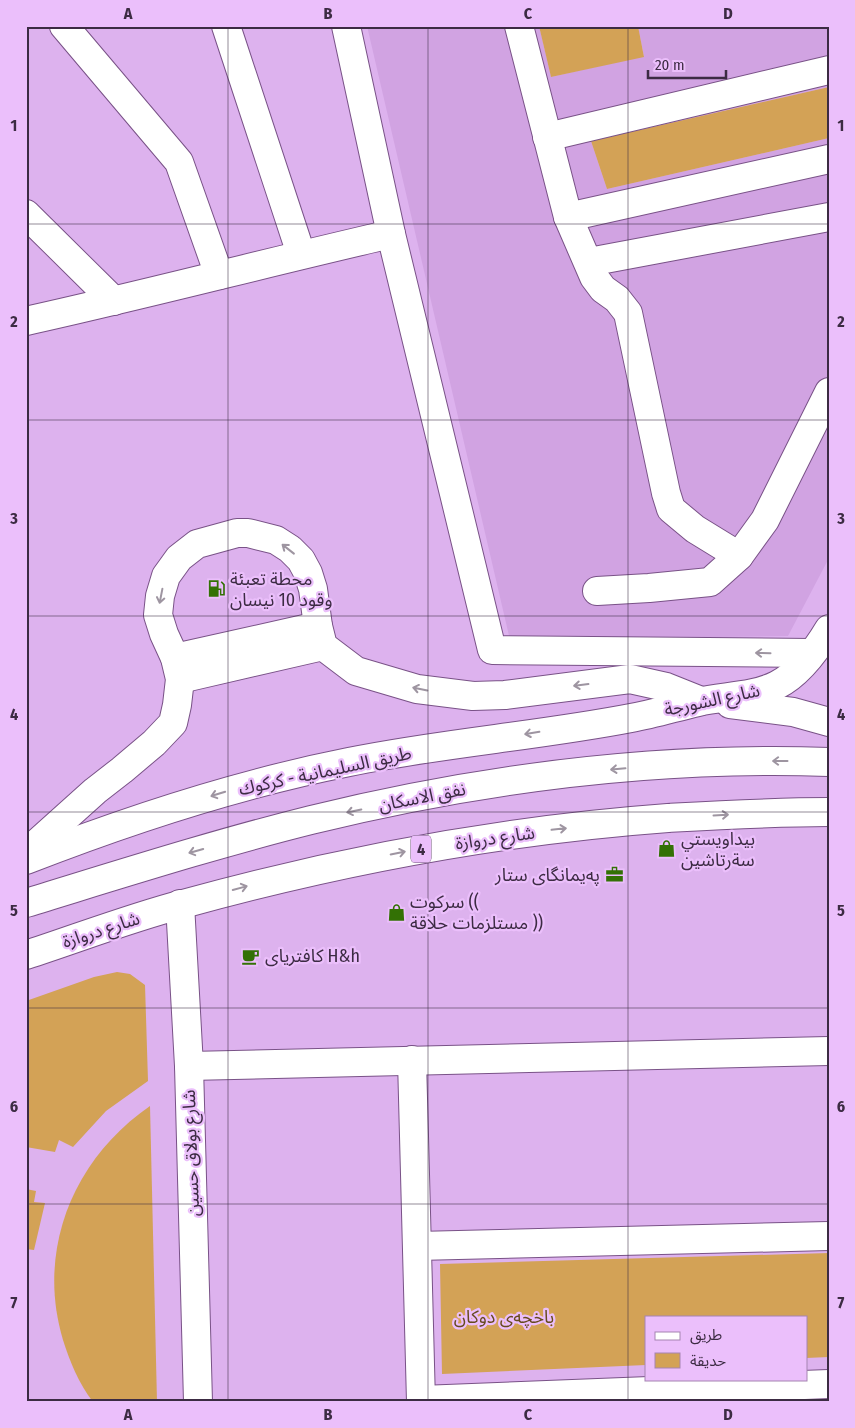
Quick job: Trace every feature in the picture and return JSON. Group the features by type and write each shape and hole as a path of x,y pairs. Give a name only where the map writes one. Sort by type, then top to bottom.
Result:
{"street":[{"path":"64,26 178,162 219,275"},
{"path":"226,26 301,254"},
{"path":"346,26 391,234 492,650 811,653 829,629"},
{"path":"519,26 568,217 594,277 603,289 617,299 628,313 671,509 695,529 739,556"},
{"path":"547,137 829,70"},
{"path":"568,217 827,166"},
{"path":"26,214 114,301"},
{"path":"589,262 829,217"},
{"path":"26,321 391,234"},
{"path":"597,590 649,588 710,582 739,556 765,520 829,392"},
{"path":"26,853 95,791 154,743 173,722 177,705 178,668 158,615 160,596 166,576 179,558 197,544 232,534 248,533 276,540 290,549 300,560 308,573 313,588 320,636 356,672 417,689 442,694 473,696 505,695 630,679 666,687 701,701 794,712 829,722"},
{"path":"178,668 320,636"},
{"path":"629,652 630,679"},
{"name":"شارع الشورجة","path":"632,718 701,701 762,690 777,685 789,677 811,653"},
{"name":"طريق السليمانية - كركوك","path":"26,860 141,817 247,785 349,762 632,718"},
{"name":"نفق الاسكان","path":"26,903 279,828 422,796 562,775 650,766 734,762 829,762"},
{"name":"شارع دروازة","path":"26,954 180,904 331,866 425,848 520,833 621,822 828,811"},
{"name":"شارع بولاق حسين","path":"180,904 189,1066 198,1402"},
{"path":"189,1066 829,1051"},
{"path":"412,1060 421,1401 829,1384"},
{"path":"416,1246 829,1236"}],"shaded area":[{"path":"367,26 539,26 551,77 644,56 638,26 829,26 829,87 591,141 607,189 829,138 829,558 788,636 510,640"}],"green space":[{"path":"539,26 638,26 644,57 551,77"},
{"path":"829,87 829,138 607,189 591,141"},
{"path":"117,972 130,974 145,985 148,1081 106,1111 73,1147 59,1140 55,1152 26,1147 26,1001 94,977"},
{"path":"150,1106 157,1402 93,1402 75,1372 63,1340 56,1306 54,1273 58,1240 68,1209 82,1180 100,1152 123,1128"},
{"path":"26,1189 36,1191 34,1202 45,1203 34,1250 26,1249"},
{"name":"باخچەی دوکان","path":"829,1253 829,1357 808,1358 808,1316 645,1316 645,1365 442,1374 440,1264"}],"place":[{"name":"محطة تعبئة وقود 10 نيسان","path":"216,589"},
{"name":"بيداويستي سةرتاشين","path":"667,849"},
{"name":"پەیمانگای ستار","path":"614,875"},
{"name":"سركوت (( مستلزمات حلاقة ))","path":"396,912"},
{"name":"کافتریای H&h","path":"251,956"}]}
